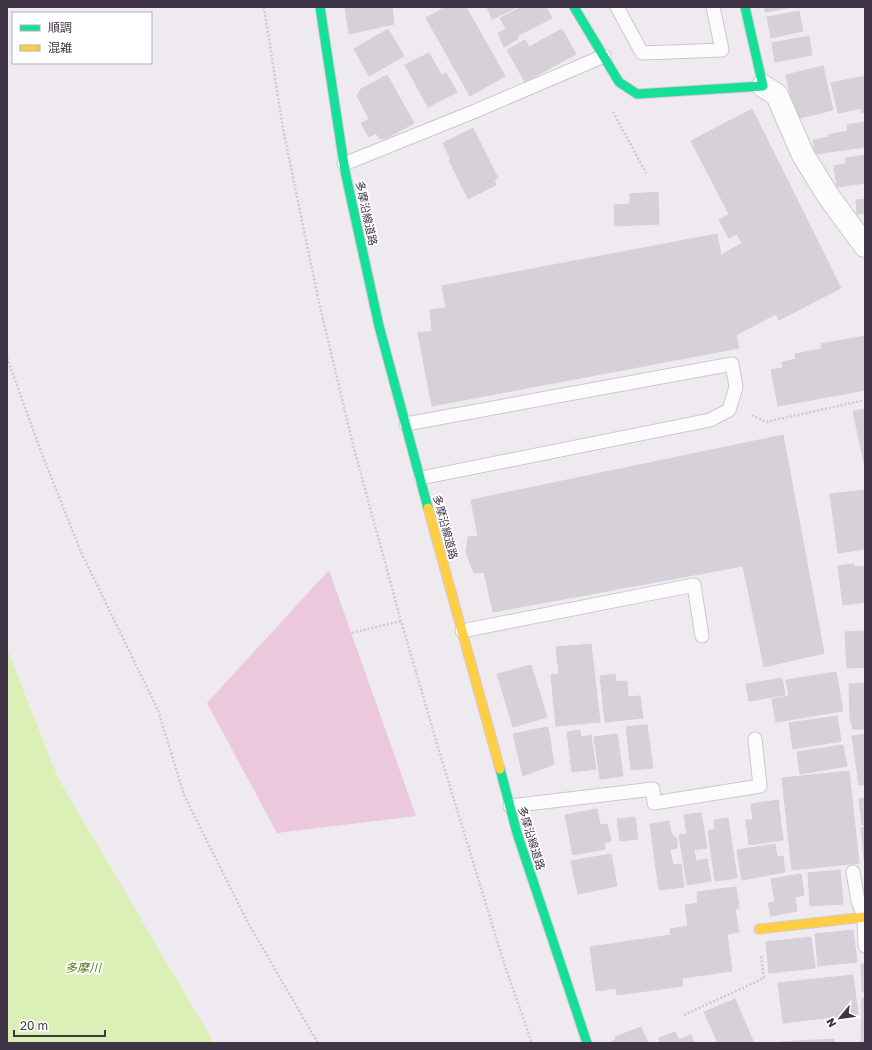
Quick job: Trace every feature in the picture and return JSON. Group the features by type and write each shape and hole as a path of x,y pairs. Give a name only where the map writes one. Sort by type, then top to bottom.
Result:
{"street":[{"name":"多摩沿線道路","path":"320,7 344,164 379,326 517,833 587,1043"},
{"path":"574,7 619,82 637,94 763,86 777,95 804,155 829,197 865,246"},
{"path":"745,7 763,86"},
{"path":"759,929 864,917"}],"lane":[{"path":"617,7 642,53 722,50 713,7"},
{"path":"344,164 473,112 604,56"},
{"path":"406,424 732,364 736,387 729,410 710,420 421,478"},
{"path":"462,632 694,585 702,636"},
{"path":"510,806 653,789 654,803 760,786 755,738"},
{"path":"853,872 858,901 864,917 865,946"}],"path":[{"path":"264,7 283,129 317,290 354,449 401,621 440,754 504,963 532,1043"},
{"path":"613,111 646,173"},
{"path":"7,358 42,454 81,552 158,710 184,795 248,923 318,1043"},
{"path":"749,414 766,422 865,400"},
{"path":"352,633 401,621"},
{"path":"684,1015 764,978 759,929"}],"shaded area":[{"path":"329,570 416,816 277,833 207,703"}],"water":[{"name":"多摩川","path":"7,649 58,778 214,1043 7,1043"}],"building":[{"path":"345,7 392,7 394,24 349,34"},
{"path":"445,7 466,7 505,76 470,96 426,18"},
{"path":"487,7 518,7 492,19"},
{"path":"522,7 546,7 552,18 517,36 518,39 504,47 498,33 506,29 500,18"},
{"path":"765,7 792,7 765,12"},
{"path":"799,11 803,31 771,38 767,17"},
{"path":"388,29 404,56 369,76 354,49"},
{"path":"562,29 576,54 525,82 507,50 525,40 529,47"},
{"path":"809,36 812,55 775,62 772,43"},
{"path":"429,53 442,76 446,73 457,92 428,107 405,65"},
{"path":"823,66 833,110 796,119 786,75"},
{"path":"387,75 414,123 385,139 379,138 376,133 369,137 361,123 369,119 357,96 361,89"},
{"path":"865,76 865,112 862,113 861,108 838,113 831,83"},
{"path":"752,109 841,288 779,320 776,314 736,335 739,348 432,406 418,333 432,331 430,310 446,308 442,286 717,234 721,255 742,243 737,234 729,238 719,220 729,214 691,141"},
{"path":"865,122 865,147 815,154 813,140 848,131 847,125"},
{"path":"473,128 498,178 494,180 496,185 468,199 449,160 451,160 443,143"},
{"path":"865,155 865,183 837,187 834,166 846,164 845,158"},
{"path":"658,192 659,224 615,226 614,205 630,204 630,194"},
{"path":"865,199 865,213 857,214 856,200"},
{"path":"865,336 865,390 778,406 771,370 783,368 782,362 796,359 795,354 822,349 821,344"},
{"path":"865,409 865,468 853,411"},
{"path":"783,435 824,653 764,667 743,566 493,612 484,572 474,573 466,553 468,537 478,536 471,500"},
{"path":"865,490 865,549 838,553 830,494"},
{"path":"854,564 854,567 865,566 865,602 843,605 838,566"},
{"path":"865,631 865,667 847,668 845,632"},
{"path":"591,644 600,722 556,726 551,675 559,674 556,647"},
{"path":"531,665 547,717 513,727 497,674"},
{"path":"836,672 843,711 776,722 772,699 789,696 786,680"},
{"path":"615,674 616,682 627,681 628,697 640,696 643,718 605,722 600,676"},
{"path":"782,678 785,695 749,701 746,684"},
{"path":"865,683 865,729 853,729 850,718 849,684"},
{"path":"837,716 841,741 793,749 789,723"},
{"path":"647,725 653,768 631,770 626,727"},
{"path":"548,727 554,764 523,776 513,734"},
{"path":"580,730 581,737 591,735 596,769 572,772 567,732"},
{"path":"617,734 623,776 600,779 594,737"},
{"path":"865,734 865,785 859,785 852,736"},
{"path":"843,745 847,766 800,774 797,752"},
{"path":"849,771 859,863 792,870 782,778"},
{"path":"865,798 865,825 862,825 859,799"},
{"path":"778,800 783,840 749,845 746,820 753,820 751,804"},
{"path":"597,809 600,825 607,824 611,841 604,843 605,849 573,855 565,815"},
{"path":"701,813 707,848 694,850 696,861 707,859 711,881 687,885 679,835 687,834 684,815"},
{"path":"635,817 638,839 620,841 617,819"},
{"path":"728,818 737,878 715,881 708,831 715,829 714,820"},
{"path":"669,821 671,833 677,839 677,848 670,850 673,865 681,864 684,887 659,890 650,824"},
{"path":"865,827 865,860 864,860 861,828"},
{"path":"775,844 777,857 783,856 785,872 742,880 737,850"},
{"path":"611,854 617,886 578,894 571,861"},
{"path":"840,870 843,904 810,906 808,873"},
{"path":"801,874 804,895 795,897 797,911 771,916 768,903 775,902 771,879"},
{"path":"736,887 739,908 735,909 739,932 727,934 732,971 682,978 683,986 617,995 616,988 596,991 590,947 671,935 670,929 688,926 685,905 698,903 697,892"},
{"path":"853,930 857,962 818,966 815,934"},
{"path":"811,937 815,968 769,973 766,942"},
{"path":"861,964 865,964 865,992 862,992"},
{"path":"853,975 858,1014 783,1023 778,983"},
{"path":"862,998 865,998 865,1042 861,1042"},
{"path":"735,999 754,1043 718,1043 704,1012"},
{"path":"641,1027 648,1043 609,1043 616,1039 615,1037"},
{"path":"675,1032 679,1040 691,1035 694,1043 660,1043 659,1038"},
{"path":"834,1039 834,1043 780,1043 780,1042"}],"traffic: fast":[{"path":"320,7 345,171 379,326 428,508"},
{"path":"574,7 619,82 637,94 763,86 745,7"},
{"path":"500,769 517,833 587,1043"}],"traffic: slow":[{"path":"428,508 500,769"},
{"path":"759,929 865,917"}]}
